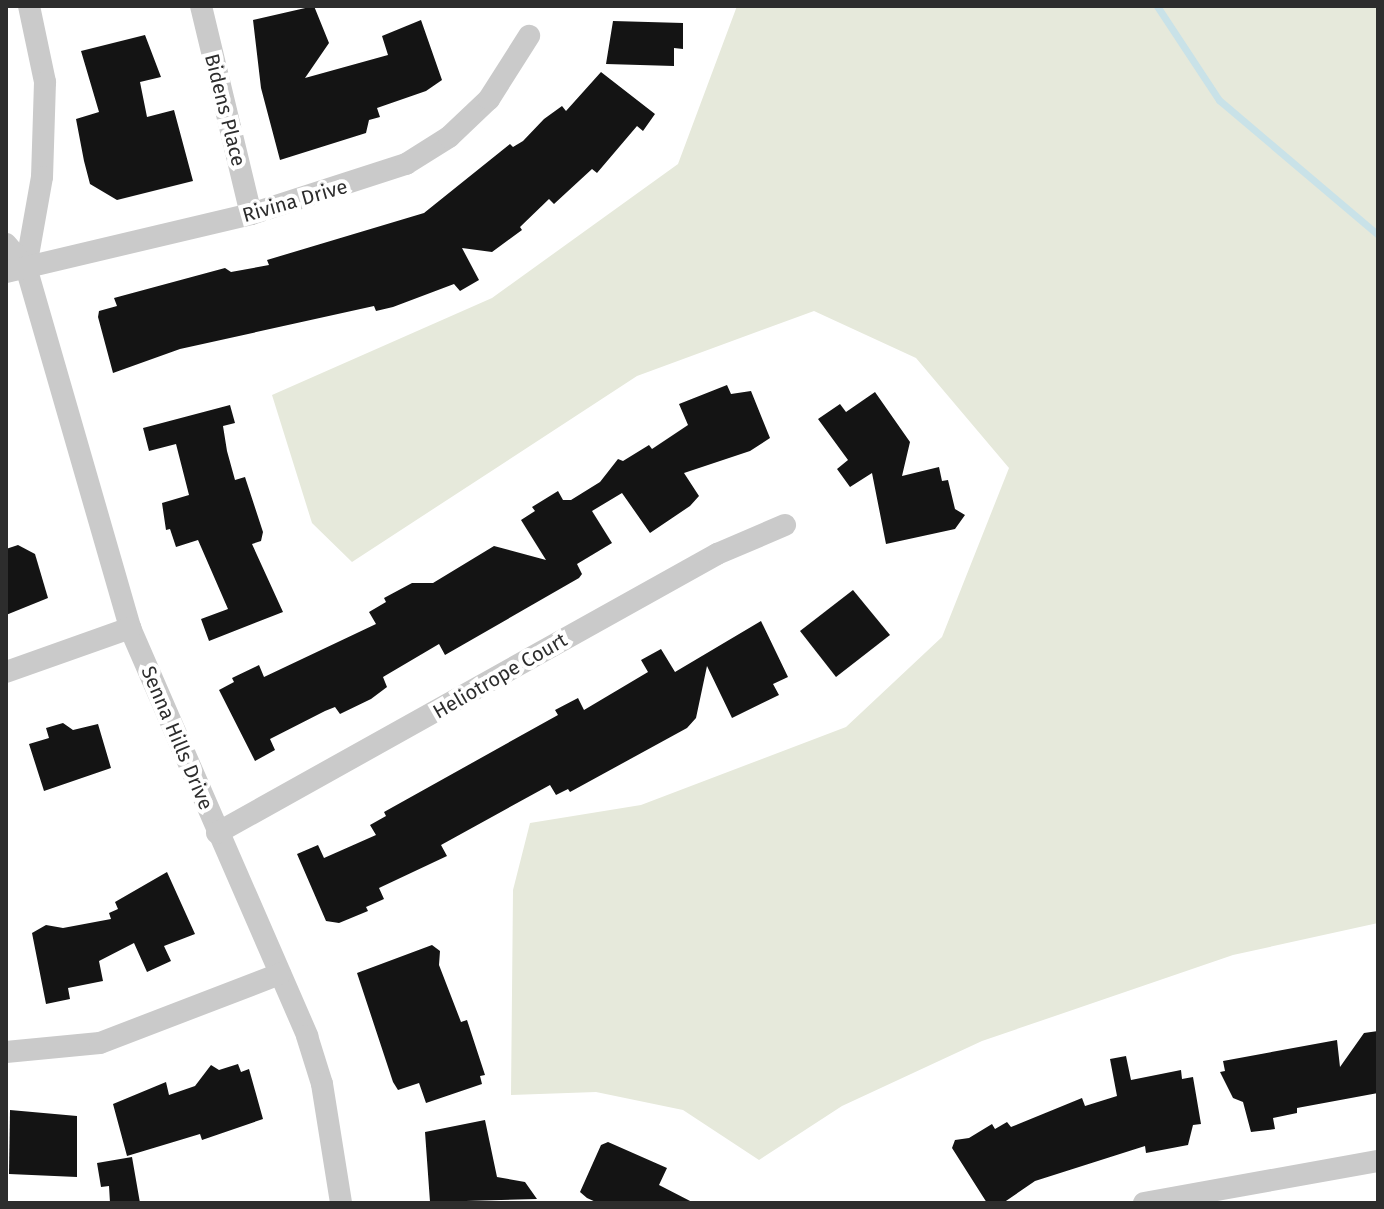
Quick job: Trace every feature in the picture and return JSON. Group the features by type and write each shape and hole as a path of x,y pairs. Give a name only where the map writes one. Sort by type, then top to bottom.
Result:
{"street":[{"name":"Senna Hills Drive","path":"16,269 42,177 45,82 29,6"},
{"name":"Bidens Place","path":"201,6 251,214"},
{"name":"Rivina Drive","path":"16,269 251,214 352,185 406,164 449,137 489,99 529,36"},
{"name":"Senna Hills Drive","path":"6,244 130,628 280,974 322,1084 341,1203"},
{"name":"Heliotrope Court","path":"217,833 717,554 785,525"},
{"path":"6,672 130,628"},
{"path":"6,1052 100,1043 280,974"},
{"path":"1144,1203 1378,1161"}],"shaded area":[{"path":"737,6 1378,6 1378,923 1233,955 982,1041 842,1106 759,1160 683,1110 596,1092 511,1095 513,890 530,823 641,805 846,727 942,637 1009,468 916,358 814,311 637,376 352,562 312,523 272,395 492,298 678,164"}],"building":[{"path":"314,6 329,43 305,78 388,55 382,36 421,20 442,80 426,91 377,108 380,117 369,120 366,133 280,160 261,88 253,20"},
{"path":"613,21 683,23 683,49 674,48 674,66 606,64"},
{"path":"145,35 161,77 140,82 147,117 174,110 193,181 117,200 90,184 84,161 76,119 99,112 81,51"},
{"path":"601,72 655,114 643,131 637,126 597,173 592,169 554,204 549,199 520,227 522,230 492,252 462,248 479,280 460,291 454,284 376,311 374,306 180,349 113,373 98,317 99,311 117,306 114,298 225,268 231,272 269,265 267,260 424,213 510,144 513,147 523,141 562,106 566,111"},
{"path":"727,385 731,394 751,391 770,438 750,451 684,473 699,496 690,506 650,533 622,493 592,511 612,543 577,564 582,574 579,578 445,655 439,644 383,677 387,687 371,699 340,714 335,707 270,739 275,750 255,761 219,690 234,682 232,678 259,665 264,677 376,624 369,612 386,602 384,598 412,583 433,583 494,546 546,560 521,520 535,511 532,507 558,491 563,500 571,500 600,482 618,459 623,461 649,445 652,449 688,425 679,404"},
{"path":"875,392 910,442 902,476 939,467 942,481 948,480 955,509 965,515 955,529 886,544 872,473 850,487 837,469 848,460 818,419 840,404 846,412"},
{"path":"230,405 235,423 223,426 227,451 235,480 245,477 263,532 261,541 252,544 283,612 209,641 201,619 228,609 198,540 176,547 170,529 166,530 162,503 189,495 176,444 149,451 143,428"},
{"path":"18,545 35,554 48,598 6,615 6,549"},
{"path":"853,590 890,635 836,677 800,631"},
{"path":"761,621 788,677 773,684 779,695 732,718 707,666 696,718 687,728 570,792 568,789 556,795 550,785 441,845 447,856 379,888 384,899 366,907 368,911 339,923 326,921 297,854 318,845 324,858 376,835 370,825 386,816 384,812 558,715 555,710 578,698 584,710 648,672 641,660 661,649 675,672"},
{"path":"63,723 73,730 98,724 111,768 44,791 29,744 49,738 46,728"},
{"path":"167,872 195,934 164,946 171,961 147,972 134,943 99,961 103,981 68,988 70,999 46,1004 32,933 46,925 63,928 111,919 109,913 118,909 115,902"},
{"path":"432,945 440,951 439,965 461,1022 467,1020 485,1075 480,1076 482,1084 426,1103 419,1083 398,1090 393,1082 357,973"},
{"path":"1378,1031 1378,1093 1297,1108 1297,1113 1273,1118 1275,1129 1251,1132 1243,1102 1233,1098 1220,1072 1225,1071 1223,1061 1337,1040 1340,1067 1364,1033"},
{"path":"1126,1056 1131,1080 1181,1070 1182,1079 1193,1077 1201,1124 1193,1125 1188,1145 1146,1153 1145,1146 1035,1181 1003,1203 987,1203 952,1148 955,1140 969,1138 992,1124 995,1129 1007,1122 1011,1127 1082,1098 1085,1106 1117,1096 1110,1059"},
{"path":"238,1064 241,1072 249,1069 263,1119 202,1140 200,1134 127,1156 113,1104 166,1082 169,1095 195,1086 211,1065 219,1070"},
{"path":"10,1110 77,1116 77,1177 9,1174"},
{"path":"485,1120 497,1177 525,1182 537,1199 430,1202 425,1132"},
{"path":"608,1142 667,1168 659,1185 694,1203 598,1203 587,1198 580,1192 601,1145"},
{"path":"132,1157 140,1203 110,1203 109,1186 101,1187 97,1163"}],"waterway":[{"path":"1157,6 1219,100 1378,235"}]}
